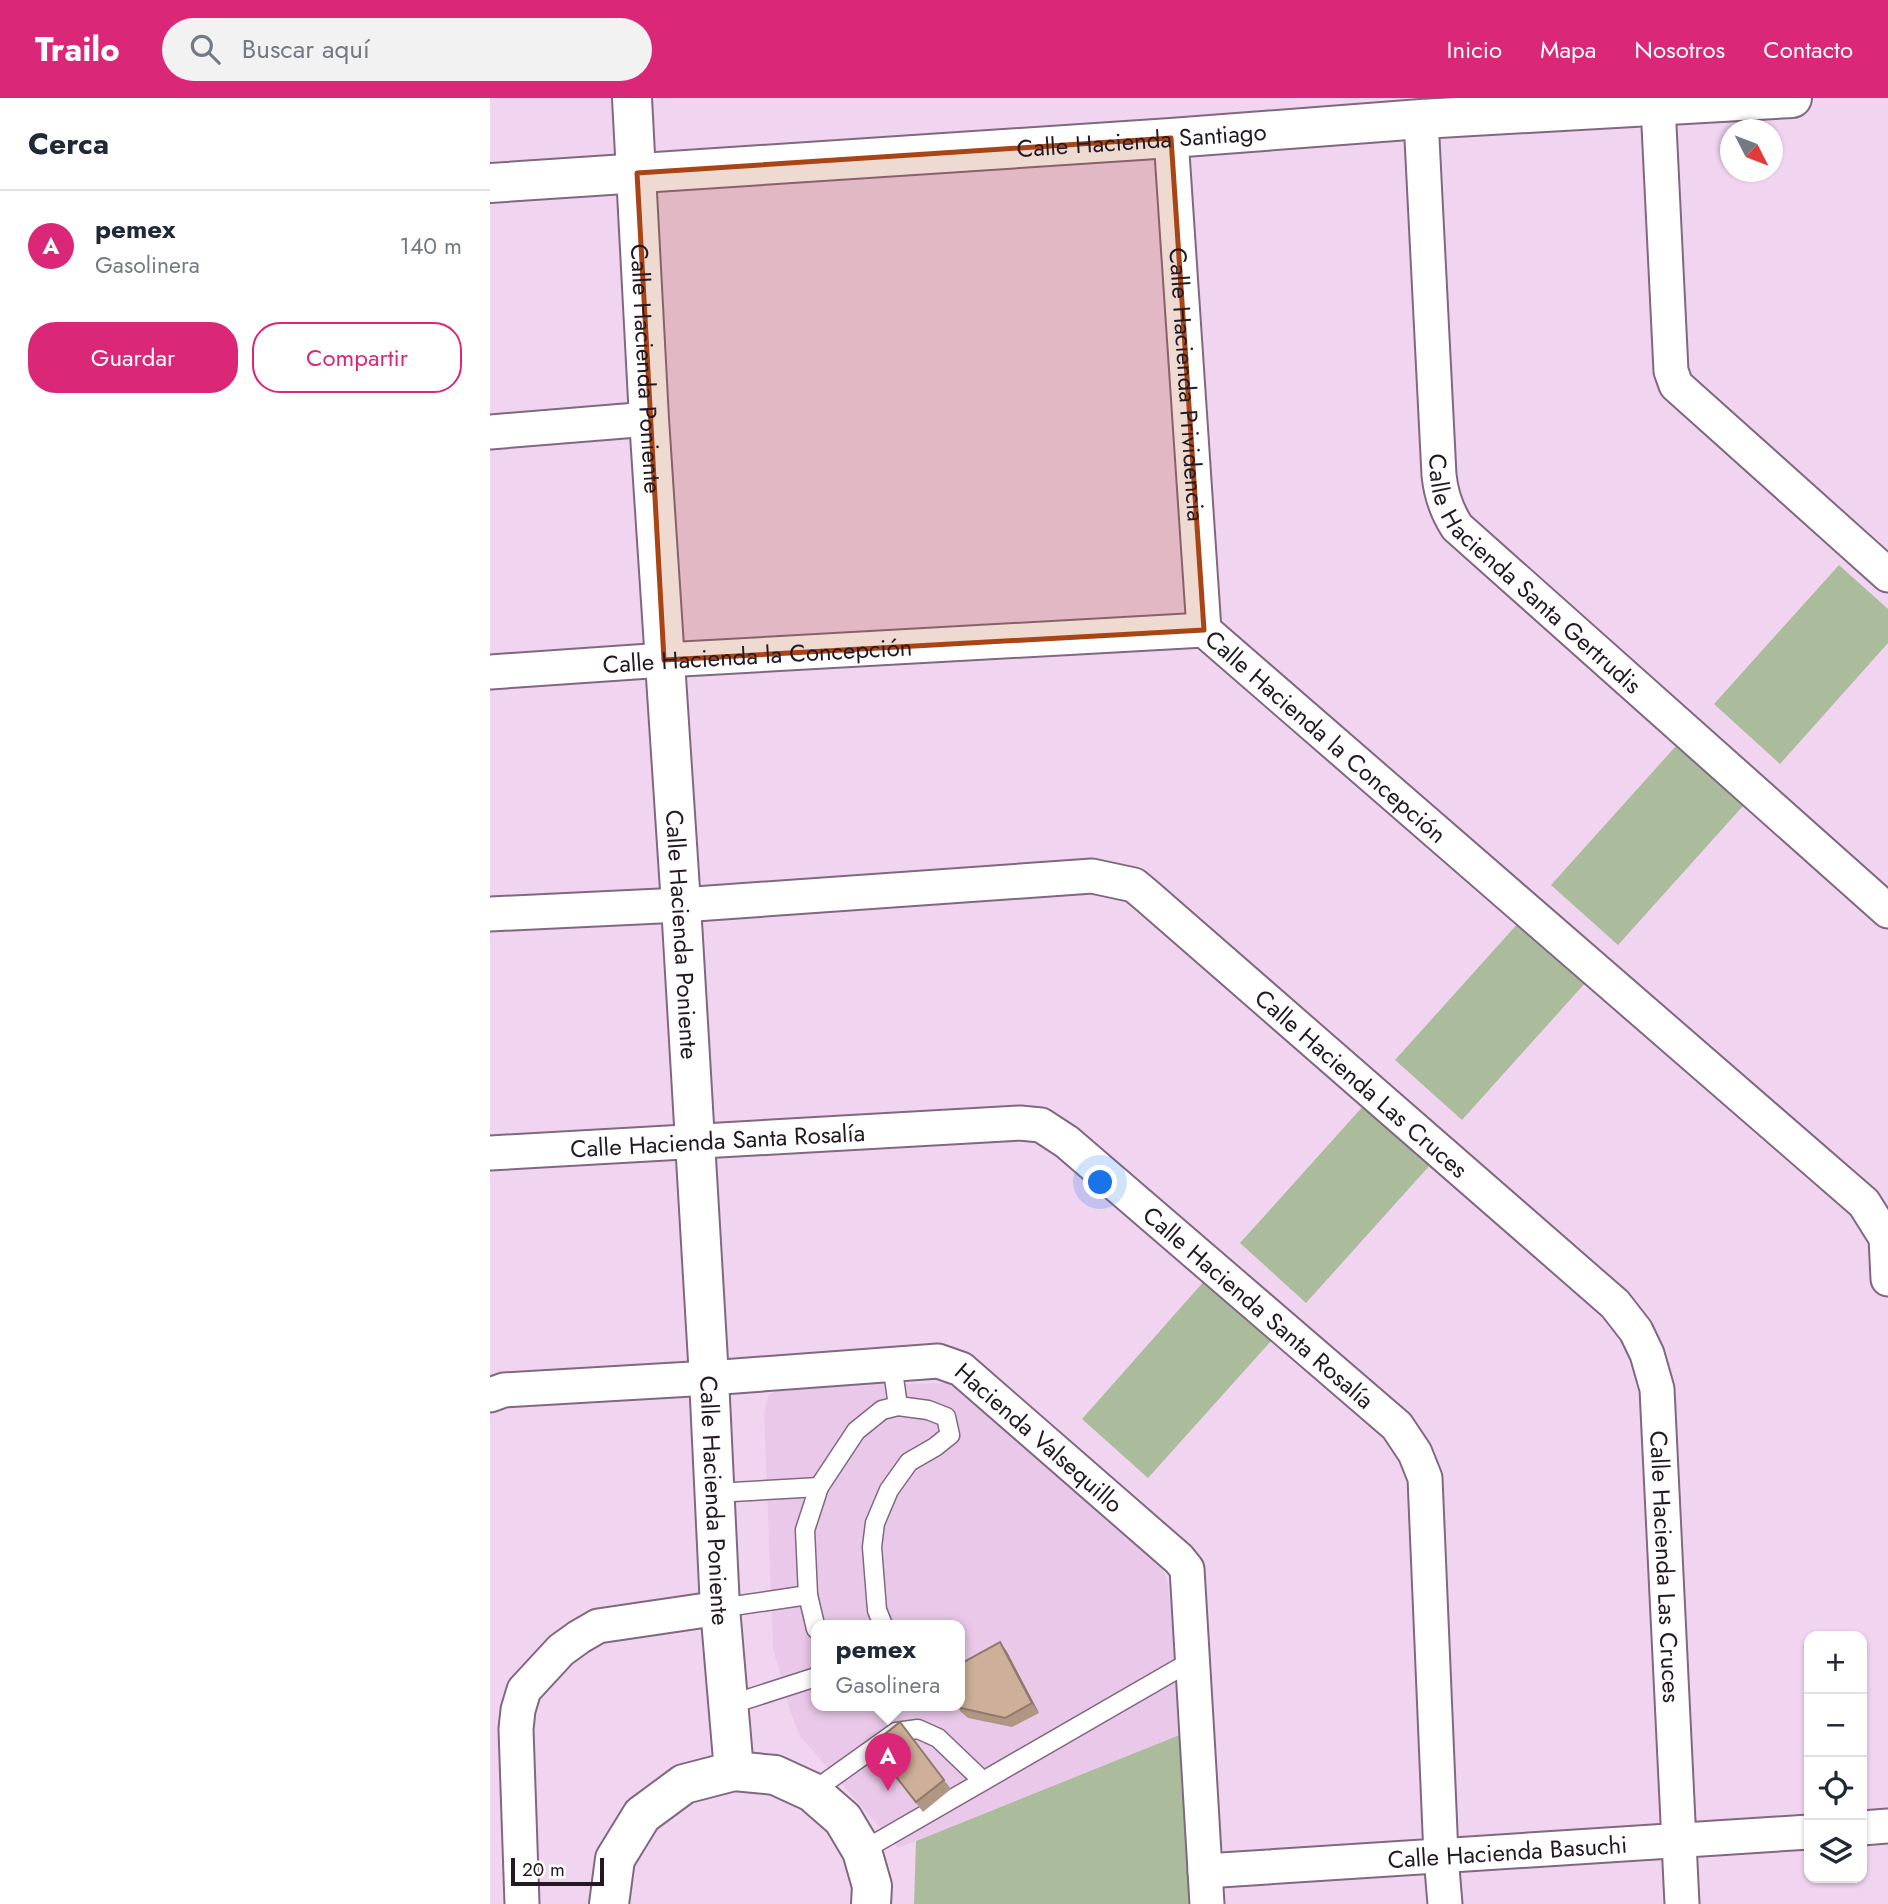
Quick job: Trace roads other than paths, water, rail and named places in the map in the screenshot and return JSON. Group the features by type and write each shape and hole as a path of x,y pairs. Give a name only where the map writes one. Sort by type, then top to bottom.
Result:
{"street":[{"name":"Calle Hacienda Poniente","path":"632,98 649,419 709,1378 720,1608 734,1771"},
{"name":"Calle Hacienda Santiago","path":"490,183 1658,104 1792,98"},
{"path":"1658,104 1671,371 1676,385 1888,575"},
{"name":"Calle Hacienda Santa Gertrudis","path":"1421,120 1439,475 1441,494 1449,514 1457,527 1888,911"},
{"name":"Calle Hacienda Prividencia","path":"1171,138 1204,630"},
{"path":"490,432 649,419"},
{"name":"Calle Hacienda la Concepción","path":"490,672 1204,630 1864,1203 1886,1238 1888,1279"},
{"name":"Calle Hacienda Las Cruces","path":"490,914 681,905 1093,876 1134,885 1615,1304 1636,1331 1647,1354 1657,1389 1682,1904"},
{"name":"Calle Hacienda Santa Rosalía","path":"490,1153 1020,1123 1041,1125 1068,1142 1397,1426 1415,1453 1425,1478 1445,1904"},
{"name":"Hacienda Valsequillo","path":"490,1395 504,1390 938,1361 961,1369 1179,1559 1187,1569 1207,1904"},
{"path":"522,1904 516,1729 517,1710 524,1690 561,1650 598,1626 720,1608"},
{"path":"609,1904 615,1859 642,1815 684,1784 734,1771 775,1775 812,1792 843,1819 862,1851 872,1886 872,1904"},
{"path":"1867,1828 1888,1826"},
{"name":"Calle Hacienda Basuchi","path":"1205,1871 1804,1832"}],"lane":[{"path":"892,1364 898,1406"},
{"path":"814,1620 808,1595 805,1530 819,1487 856,1431 882,1410 898,1406 928,1410 946,1417 950,1435 909,1462 890,1490 876,1523 872,1547 877,1610 881,1620"},
{"path":"715,1493 819,1487"},
{"path":"720,1608 808,1595"},
{"path":"862,1851 1193,1660"},
{"path":"729,1704 811,1679"},
{"path":"812,1792 896,1732 918,1729 939,1738 983,1781"}],"place":[{"name":"pemex","path":"888,1791"}]}
